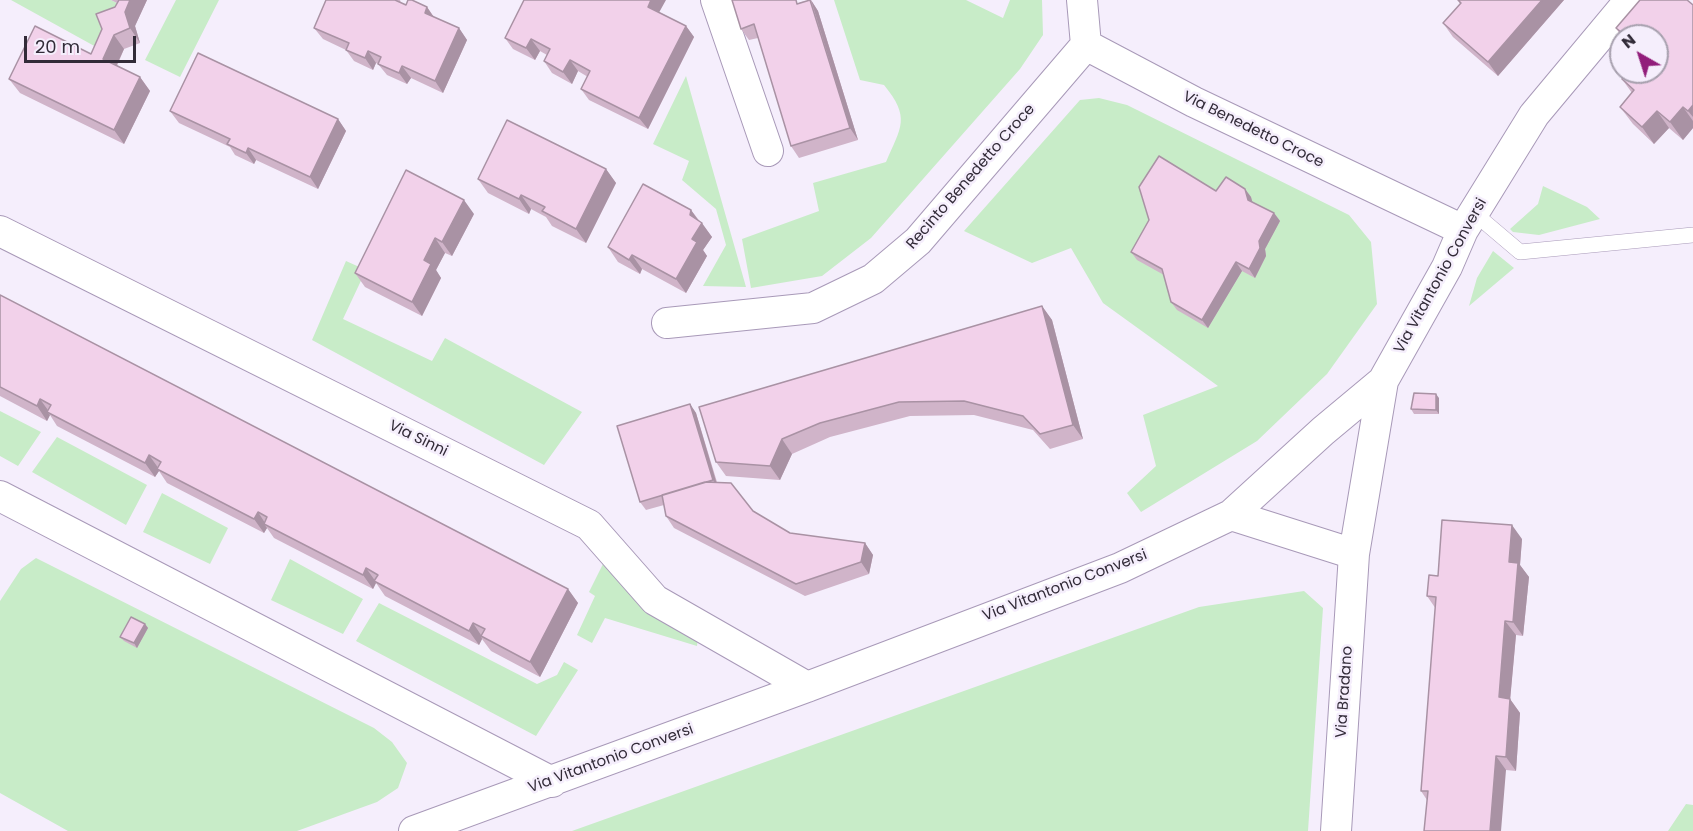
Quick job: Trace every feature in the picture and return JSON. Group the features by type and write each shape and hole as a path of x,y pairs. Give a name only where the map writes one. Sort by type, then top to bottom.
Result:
{"street":[{"path":"716,0 768,151"},
{"path":"1082,0 1086,45"},
{"name":"Via Vitantonio Conversi","path":"414,831 552,782 1120,568 1232,515 1323,431 1383,381 1448,267 1468,222 1534,115 1630,0"},
{"name":"Via Benedetto Croce","path":"1086,45 1194,102 1468,222"},
{"name":"Recinto Benedetto Croce","path":"667,323 813,308 873,279 918,241 1086,45"},
{"name":"Via Sinni","path":"0,231 589,525 655,600 807,687"},
{"name":"Via Bradano","path":"1336,831 1354,554 1383,381"},
{"path":"0,496 552,782"},
{"path":"1232,515 1354,554"}],"lane":[{"path":"1468,222 1520,252 1693,235"}],"green space":[{"path":"11,0 111,0 131,10 107,53"},
{"path":"176,0 219,0 180,77 145,60"},
{"path":"834,0 966,0 1003,18 1010,0 1042,0 1043,35 1020,69 871,238 822,276 751,288 742,239 819,211 813,183 886,162 899,131 901,123 898,106 884,85 860,80"},
{"path":"686,76 746,287 703,286 726,245 716,209 682,180 689,161 653,144"},
{"path":"1099,98 1127,105 1349,215 1371,242 1377,304 1327,374 1257,441 1141,512 1127,493 1156,466 1143,415 1218,386 1103,303 1071,248 1032,263 964,231 1080,100"},
{"path":"1543,186 1587,207 1600,219 1539,235 1513,232 1510,229 1538,204"},
{"path":"1493,251 1514,268 1469,306 1477,278"},
{"path":"346,261 366,270 343,319 432,361 445,338 582,412 544,465 312,340"},
{"path":"0,411 41,432 18,466 0,456"},
{"path":"57,437 147,485 126,525 32,472"},
{"path":"162,493 228,528 210,564 143,532"},
{"path":"607,556 698,637 697,646 605,618 592,643 577,635 595,596 589,592"},
{"path":"36,558 374,728 392,742 407,763 398,788 377,802 297,831 68,831 0,793 0,601 21,569"},
{"path":"290,559 363,599 343,634 271,600"},
{"path":"1304,591 1323,608 1308,831 572,831 1199,607"},
{"path":"379,603 537,684 557,675 564,662 578,670 536,736 356,641"},
{"path":"1686,804 1693,805 1693,831 1668,831"}],"building":[{"path":"119,0 130,0 125,12 130,28 114,35 103,59 140,77 114,130 9,79 35,26 91,54 102,29 96,14 115,7"},
{"path":"326,0 395,0 406,5 408,0 412,0 427,7 425,13 459,28 435,81 402,66 399,73 378,64 381,57 368,51 365,58 346,50 349,43 314,28"},
{"path":"524,0 651,0 648,7 686,26 639,118 581,89 590,71 570,60 563,72 544,61 550,49 531,39 526,48 505,38"},
{"path":"732,0 796,0 797,4 810,0 850,128 791,146 754,24 741,29"},
{"path":"1458,0 1542,0 1488,62 1443,23 1461,3"},
{"path":"1640,0 1687,0 1693,5 1693,105 1688,111 1683,107 1670,122 1657,111 1642,127 1620,107 1634,90 1627,84 1669,84 1669,24 1619,24"},
{"path":"198,53 338,119 310,177 248,148 246,153 227,144 230,139 170,111"},
{"path":"507,120 606,169 576,229 542,211 545,207 521,195 519,199 478,179"},
{"path":"1159,156 1216,191 1226,177 1245,189 1248,200 1274,213 1259,241 1260,248 1249,269 1236,262 1202,320 1171,302 1162,269 1131,252 1149,220 1139,187"},
{"path":"406,170 464,200 442,242 435,238 424,260 431,264 412,302 355,273"},
{"path":"643,184 691,210 690,215 702,223 692,239 697,242 676,279 632,255 629,260 608,247"},
{"path":"0,295 568,589 530,662 481,636 485,629 473,623 469,631 374,581 378,575 366,568 363,575 264,524 267,517 258,512 254,519 157,469 161,462 149,455 145,463 47,412 51,405 40,399 37,406 0,387"},
{"path":"1042,306 1073,425 1040,434 1023,416 964,401 899,402 820,423 782,439 770,466 716,462 699,407"},
{"path":"1414,393 1436,394 1436,410 1411,409"},
{"path":"690,404 713,480 640,502 617,426"},
{"path":"705,482 731,483 753,511 790,533 865,543 861,562 796,584 666,516 662,495"},
{"path":"1442,520 1512,525 1509,562 1518,563 1513,622 1505,621 1499,697 1510,699 1506,757 1496,756 1490,831 1424,831 1428,791 1421,791 1436,597 1427,596 1429,575 1438,576"},
{"path":"131,617 145,624 134,643 120,637"}]}
